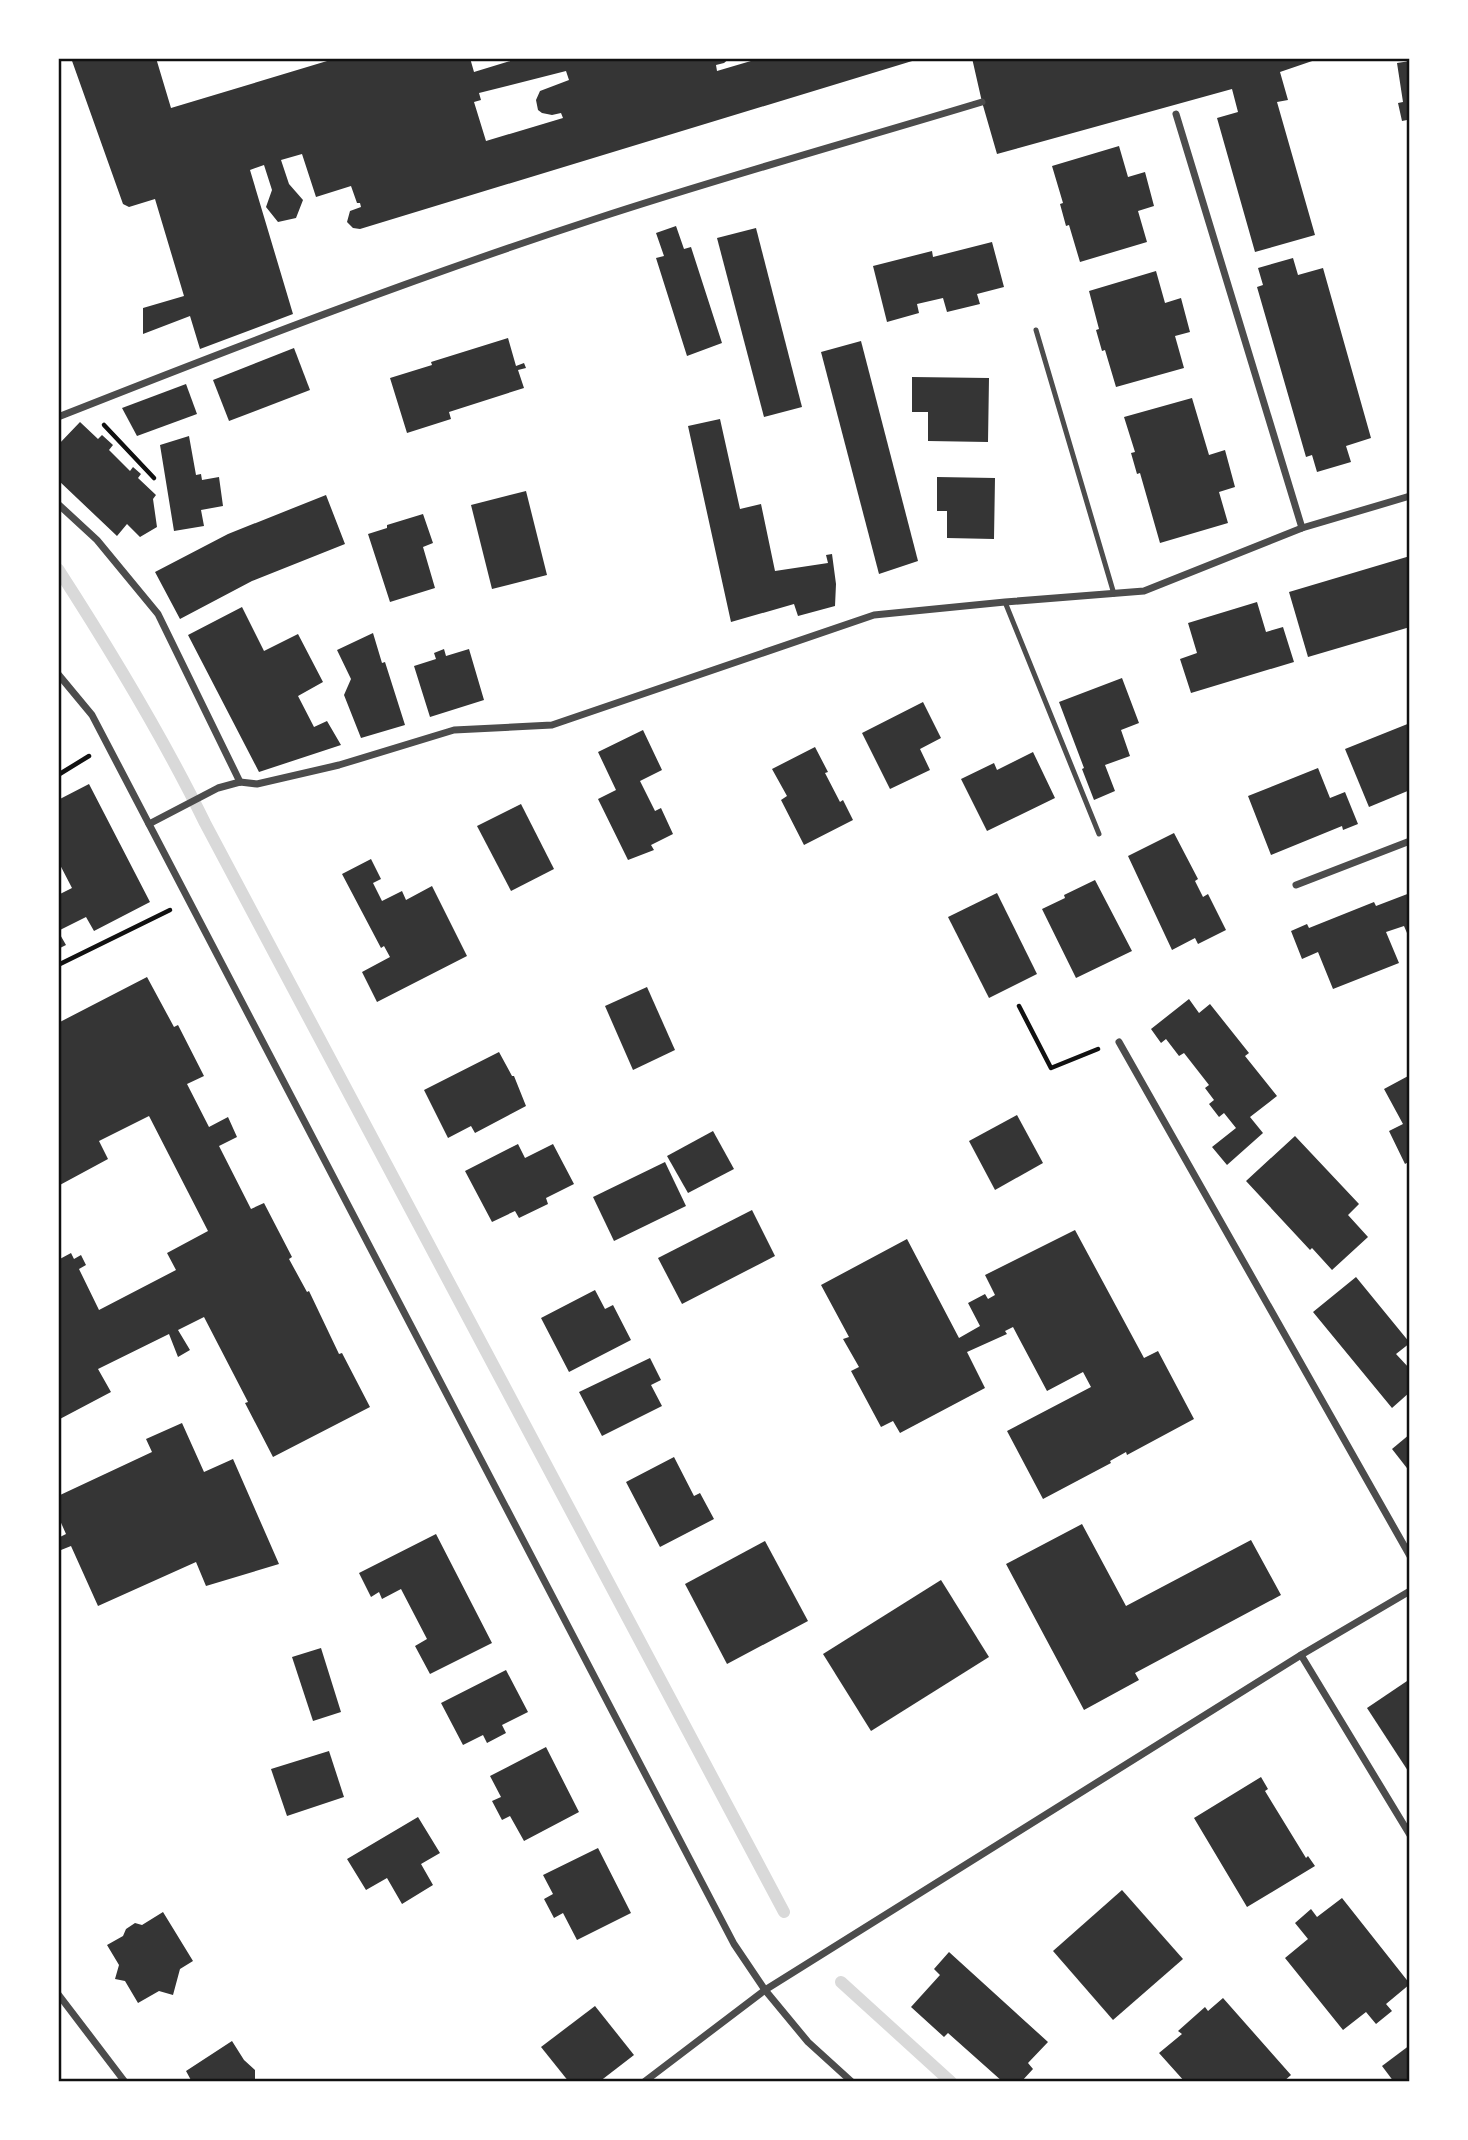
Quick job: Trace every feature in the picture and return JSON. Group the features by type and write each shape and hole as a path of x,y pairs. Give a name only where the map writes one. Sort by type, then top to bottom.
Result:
{"street":[{"path":"58,417 386,291 491,254 611,214 982,102"},
{"path":"1176,114 1302,528"},
{"path":"149,824 218,788 240,782 257,784 339,765 454,730 552,725 874,615 1144,591 1302,528 1410,496"},
{"path":"58,504 97,540 158,614 240,782"},
{"path":"58,674 92,715 734,1944 765,1990 808,2042 852,2082"},
{"path":"1296,885 1410,841"},
{"path":"1119,1042 1410,1556"},
{"path":"644,2082 765,1990 1301,1655 1410,1591"},
{"path":"1301,1655 1410,1835"},
{"path":"58,1994 125,2082"}],"lane":[{"path":"1036,330 1114,594"},
{"path":"1005,602 1099,834"}],"path":[{"path":"86,406 154,478"},
{"path":"58,775 107,744"},
{"path":"58,965 189,901"},
{"path":"1019,1006 1051,1068 1119,1042"}],"building":[{"path":"71,58 156,58 171,108 337,58 470,58 474,72 520,58 730,58 716,65 717,71 761,58 922,58 360,229 353,228 347,222 350,211 361,207 351,186 316,197 302,154 281,160 289,184 303,200 296,218 278,222 266,207 272,190 264,165 250,170 293,314 200,349 190,316 143,334 143,308 184,296 155,199 129,207 123,204","holes":["566,71 569,80 540,91 536,100 538,110 542,113 561,113 563,118 486,141 474,102 481,100 479,93"]},
{"path":"972,58 1321,58 1280,72 1288,100 1277,102 1315,235 1255,252 1217,118 1238,112 1232,89 997,154"},
{"path":"1410,61 1409,133 1407,120 1402,121 1398,103 1403,102 1397,63"},
{"path":"1119,146 1128,177 1145,172 1154,206 1138,211 1147,242 1080,262 1069,225 1066,226 1060,204 1063,203 1052,166"},
{"path":"676,226 684,249 691,247 722,343 687,356 656,258 664,256 656,233"},
{"path":"756,228 802,407 764,417 717,238"},
{"path":"992,242 1004,287 977,294 980,304 947,312 943,298 917,304 919,313 887,322 873,266 932,251 933,257"},
{"path":"1293,258 1298,275 1323,268 1371,438 1346,446 1351,462 1317,472 1312,455 1306,457 1257,287 1263,285 1258,268"},
{"path":"1156,271 1165,303 1181,298 1190,332 1175,336 1184,368 1116,387 1096,330 1099,329 1089,291"},
{"path":"508,338 516,366 524,363 526,368 518,370 524,388 449,412 451,419 407,433 390,378"},
{"path":"861,341 918,561 879,574 821,352"},
{"path":"294,348 310,390 229,421 213,380"},
{"path":"912,377 989,378 988,442 928,441 928,412 912,412"},
{"path":"186,384 197,414 137,436 122,408"},
{"path":"1192,398 1209,455 1225,450 1235,487 1219,492 1228,523 1160,543 1140,473 1137,474 1131,453 1135,452 1124,417"},
{"path":"720,419 740,509 761,504 775,571 828,563 826,555 832,554 836,584 835,606 798,616 794,604 731,622 688,426"},
{"path":"80,422 98,439 102,435 113,445 109,450 130,471 133,467 141,474 138,478 156,495 153,499 157,527 140,537 127,524 117,536 58,480 58,445"},
{"path":"189,436 196,475 201,474 202,480 219,477 223,506 201,510 204,526 174,531 160,445"},
{"path":"937,477 995,478 994,539 947,538 947,511 937,511"},
{"path":"526,491 547,575 492,589 471,505"},
{"path":"326,495 345,544 252,581 180,619 155,572 228,534"},
{"path":"423,514 433,543 423,547 435,588 390,602 368,534"},
{"path":"1410,556 1410,627 1308,657 1289,592"},
{"path":"1257,602 1266,632 1283,627 1294,662 1191,693 1180,659 1197,653 1188,623"},
{"path":"242,607 264,651 298,634 323,682 298,696 314,727 327,721 341,745 259,772 188,635"},
{"path":"373,633 405,725 361,738 344,695 351,679 337,650"},
{"path":"444,649 446,656 469,649 484,700 430,717 414,666 436,659 434,653"},
{"path":"1122,678 1139,723 1121,730 1130,756 1105,765 1115,791 1094,800 1059,702"},
{"path":"923,702 941,738 920,749 930,770 890,789 862,733"},
{"path":"1410,723 1410,790 1369,807 1345,749"},
{"path":"643,730 662,770 640,781 655,811 661,808 673,834 651,845 654,850 628,860 598,799 616,790 598,752"},
{"path":"815,747 840,802 843,800 853,820 804,845 781,800 787,796 772,769"},
{"path":"1033,752 1055,798 987,831 961,779 994,763 997,770"},
{"path":"1318,768 1330,798 1345,792 1358,824 1343,830 1342,826 1271,855 1248,796"},
{"path":"89,784 150,902 94,931 86,917 58,931 58,895 72,888 58,861 58,800"},
{"path":"521,804 554,869 511,891 477,826"},
{"path":"1174,833 1198,879 1195,881 1203,897 1208,894 1226,930 1198,944 1195,938 1172,950 1128,856"},
{"path":"371,859 381,879 373,883 382,901 402,891 406,900 432,886 467,956 377,1002 362,972 390,957 384,946 381,948 342,874"},
{"path":"1095,880 1132,951 1076,978 1042,909"},
{"path":"997,893 1037,974 989,998 948,917"},
{"path":"1410,893 1410,932 1407,933 1404,926 1386,932 1399,963 1333,989 1318,952 1302,959 1291,931 1307,924 1309,928 1374,902 1376,906"},
{"path":"58,931 66,945 58,949"},
{"path":"147,977 174,1027 178,1025 204,1076 187,1084 209,1127 228,1117 237,1137 219,1146 251,1209 264,1203 292,1257 289,1259 307,1292 309,1291 339,1354 342,1353 370,1407 273,1457 204,1317 178,1330 190,1350 178,1357 169,1334 98,1369 111,1392 58,1420 58,1260 71,1253 74,1259 81,1255 86,1265 79,1269 99,1310 176,1270 167,1253 208,1231 149,1116 99,1141 108,1159 58,1186 58,1023"},
{"path":"647,987 675,1050 633,1070 605,1006"},
{"path":"1189,999 1199,1013 1210,1004 1249,1053 1245,1056 1277,1096 1250,1117 1263,1133 1227,1165 1212,1147 1236,1128 1224,1113 1219,1117 1209,1104 1214,1100 1205,1088 1209,1085 1184,1053 1179,1056 1166,1039 1161,1043 1151,1029"},
{"path":"499,1052 514,1076 526,1106 475,1133 471,1126 448,1138 424,1090"},
{"path":"1410,1075 1410,1161 1405,1164 1389,1131 1403,1124 1384,1089"},
{"path":"1017,1115 1043,1163 995,1190 969,1141"},
{"path":"713,1131 734,1169 688,1193 667,1156"},
{"path":"1295,1136 1359,1204 1348,1215 1368,1237 1332,1270 1246,1181"},
{"path":"518,1144 525,1158 553,1144 574,1184 546,1198 548,1204 519,1218 515,1211 492,1222 465,1171"},
{"path":"665,1162 686,1206 614,1241 593,1197"},
{"path":"752,1210 775,1256 682,1304 658,1258"},
{"path":"1075,1230 1144,1358 1158,1351 1194,1419 1127,1455 1126,1452 1110,1461 1111,1463 1043,1499 1007,1431 1091,1387 1083,1372 1047,1391 1013,1327 1005,1331 1007,1334 967,1352 985,1388 900,1433 893,1421 881,1427 851,1371 859,1367 843,1339 849,1337 821,1285 907,1239 959,1338 980,1326 968,1303 985,1294 988,1299 995,1295 985,1275"},
{"path":"1356,1277 1410,1343 1396,1354 1410,1369 1410,1392 1392,1408 1313,1312"},
{"path":"595,1290 605,1309 613,1305 631,1340 569,1372 541,1318"},
{"path":"650,1358 661,1380 651,1385 662,1406 602,1436 579,1392"},
{"path":"182,1423 204,1472 233,1459 279,1564 206,1586 196,1562 98,1606 71,1546 61,1550 58,1543 58,1538 66,1534 58,1516 58,1496 152,1452 146,1439"},
{"path":"1410,1434 1410,1472 1392,1449"},
{"path":"674,1457 694,1496 700,1493 714,1519 660,1547 626,1482"},
{"path":"1082,1524 1126,1606 1251,1540 1281,1595 1135,1673 1139,1680 1084,1710 1006,1564"},
{"path":"436,1534 492,1643 430,1674 415,1646 427,1639 401,1589 382,1599 379,1592 371,1597 359,1573"},
{"path":"765,1541 808,1621 727,1664 685,1584"},
{"path":"941,1580 989,1657 871,1731 823,1654"},
{"path":"321,1648 341,1712 313,1721 292,1657"},
{"path":"506,1670 528,1712 502,1725 506,1733 487,1743 483,1735 463,1745 441,1703"},
{"path":"1410,1679 1410,1770 1408,1771 1367,1708"},
{"path":"546,1747 579,1812 524,1841 510,1816 502,1820 492,1801 501,1797 490,1776"},
{"path":"329,1751 344,1797 287,1816 271,1769"},
{"path":"1261,1777 1268,1789 1265,1791 1306,1858 1308,1856 1315,1866 1247,1907 1194,1818"},
{"path":"418,1817 440,1853 421,1864 433,1885 402,1904 387,1878 366,1890 347,1859"},
{"path":"598,1848 631,1913 577,1940 563,1913 554,1918 544,1899 553,1894 543,1875"},
{"path":"1122,1890 1183,1959 1113,2020 1053,1951"},
{"path":"1342,1898 1410,1984 1386,2004 1392,2011 1376,2024 1366,2012 1343,2030 1285,1958 1308,1939 1295,1923 1311,1909 1317,1917"},
{"path":"163,1912 193,1961 180,1969 173,1995 159,1991 138,2003 125,1981 115,1979 119,1965 107,1945 123,1936 126,1929 135,1923 142,1925"},
{"path":"949,1952 1048,2042 1028,2063 1033,2069 1021,2082 1003,2082 948,2033 944,2037 911,2007 940,1975 934,1969"},
{"path":"1223,1998 1291,2075 1283,2082 1185,2082 1159,2053 1182,2034 1178,2031 1205,2007 1208,2011"},
{"path":"595,2006 634,2055 599,2082 569,2082 541,2047"},
{"path":"232,2041 244,2060 255,2070 255,2082 192,2082 186,2071"},
{"path":"1410,2045 1410,2082 1394,2082 1382,2066"}],"waterway":[{"path":"58,569 154,726 784,1912"},
{"path":"841,1982 951,2082"}]}
